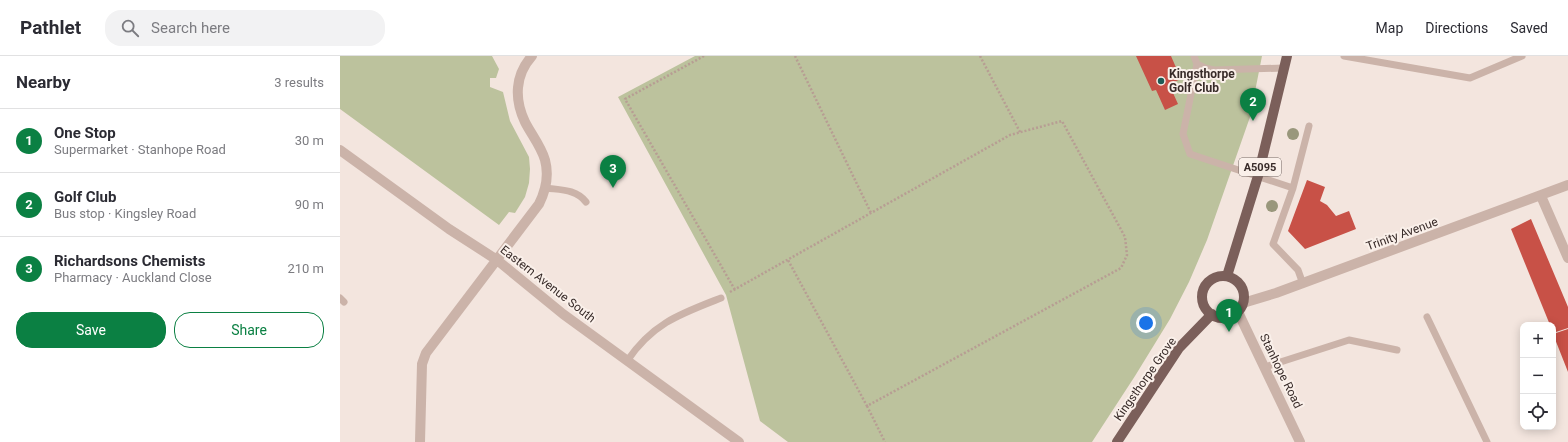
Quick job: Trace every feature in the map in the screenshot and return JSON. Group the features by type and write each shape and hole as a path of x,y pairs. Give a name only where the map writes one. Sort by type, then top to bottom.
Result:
{"main road":[{"name":"A5095","path":"1227,276 1258,176 1287,56"},
{"path":"1227,276 1233,278 1241,285 1244,292 1240,307 1232,316 1224,317 1212,314 1205,305 1203,291 1209,282 1217,277 1227,276"},
{"name":"Kingsthorpe Grove","path":"1117,442 1179,348 1212,314"}],"street":[{"path":"420,442 422,364 426,353 539,204 546,188 546,168 544,158 525,122 518,100 517,88 519,78 523,67 532,56"},
{"name":"Eastern Avenue South","path":"340,150 449,229 497,260 564,314 739,442"},
{"name":"Trinity Avenue","path":"1240,307 1568,185"},
{"path":"1541,196 1568,258"},
{"name":"Stanhope Road","path":"1240,307 1265,368 1300,442"}],"lane":[{"path":"1194,56 1197,64 1183,134 1190,154 1293,188"},
{"path":"1344,56 1470,78 1522,56"},
{"path":"1197,64 1214,70 1284,68"},
{"path":"1303,284 1298,270 1273,244 1293,188 1309,126"},
{"path":"546,188 573,192 579,195 586,202"},
{"path":"627,361 638,345 667,321 721,298"},
{"path":"1427,317 1487,442"},
{"path":"1265,368 1349,340 1397,350"}],"path":[{"path":"704,56 626,98 735,290"},
{"path":"795,56 871,213"},
{"path":"980,56 1020,132"},
{"path":"721,298 1010,135 1062,121 1125,237 1127,255 1121,268 867,406"},
{"path":"788,260 885,442"}],"green space":[{"path":"340,56 492,56 499,69 496,78 490,78 490,87 503,92 510,121 529,157 529,183 525,197 515,213 509,212 499,225 340,109"},
{"path":"695,56 1262,56 1250,117 1207,240 1189,282 1170,319 1092,442 788,442 760,421 726,295 618,97"}],"building":[{"name":"Kingsthorpe Golf Club","path":"1136,56 1171,56 1181,79 1169,84 1178,104 1165,110 1156,90 1152,91"},
{"path":"1307,180 1325,187 1320,201 1327,205 1336,216 1349,211 1356,229 1305,249 1288,231"},
{"path":"1531,219 1568,307 1568,328 1556,332 1556,322 1549,322 1511,229"},
{"path":"1568,329 1568,372 1556,342 1556,333"}],"place":[{"name":"Kingsthorpe Golf Club","path":"1161,81"},
{"name":"Golf Club","path":"1253,121"},
{"name":"Richardsons Chemists","path":"613,188"},
{"name":"One Stop","path":"1229,332"}]}
